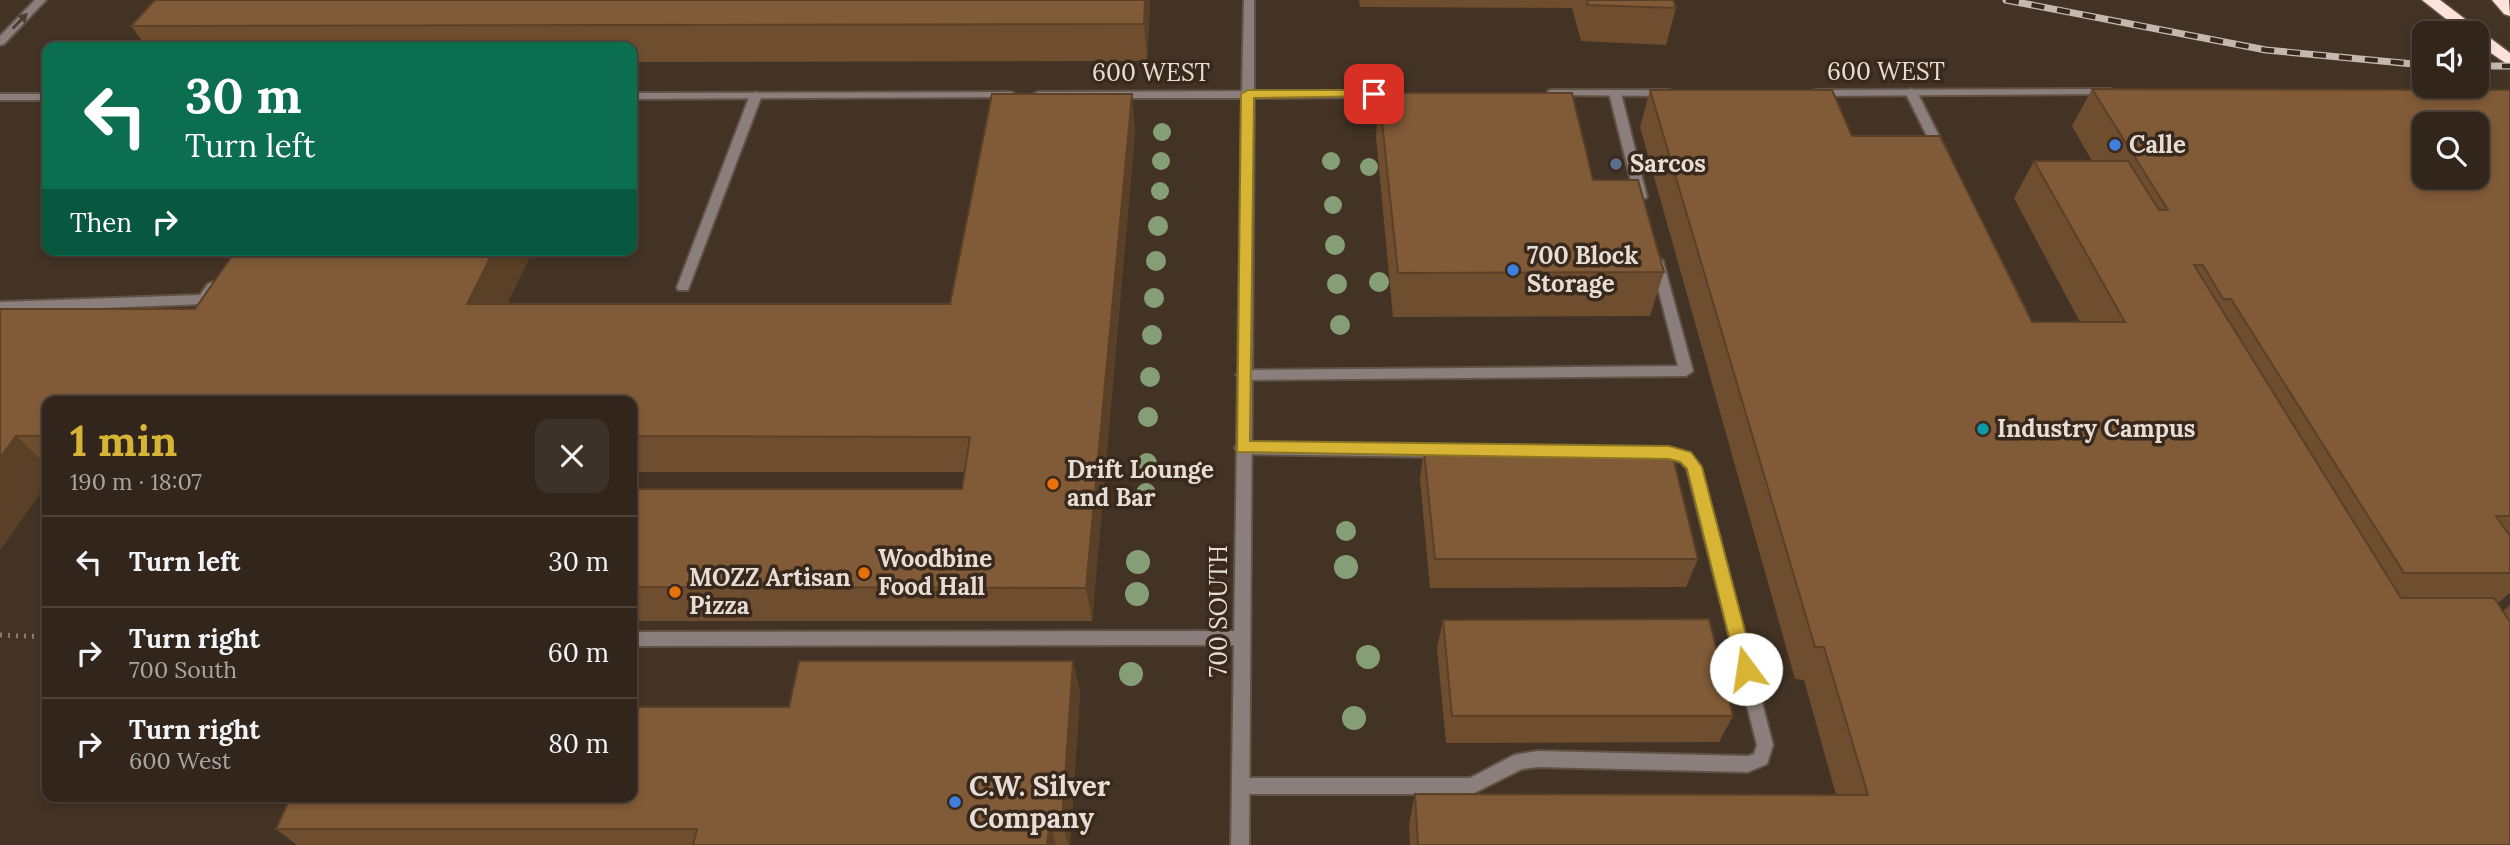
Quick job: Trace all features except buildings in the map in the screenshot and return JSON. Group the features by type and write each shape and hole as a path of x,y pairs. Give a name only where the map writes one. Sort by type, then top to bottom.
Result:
{"highway":[{"path":"2430,0 2458,21"},
{"path":"2500,0 2510,11"},
{"path":"2489,45 2510,61"}],"street":[{"path":"0,42 41,0"},
{"name":"700 SOUTH","path":"1240,845 1242,448 1250,0"},
{"path":"1911,92 1947,163"},
{"name":"600 WEST","path":"1803,93 2118,92"},
{"name":"600 WEST","path":"637,96 1414,93"},
{"path":"1534,93 1682,93"},
{"path":"1615,93 1645,212"},
{"path":"683,288 756,95"},
{"path":"0,97 42,97"},
{"path":"1243,375 1686,372 1655,252"},
{"path":"0,307 204,299 218,280"},
{"path":"1242,448 1451,451"},
{"path":"1241,786 1472,786 1520,761 1538,759 1748,764 1761,759 1765,745 1694,467 1685,457 1669,453 1642,453"},
{"path":"637,639 1242,638"}],"path":[{"path":"0,635 42,637"}],"railway":[{"path":"2006,0 2266,50 2412,64"},
{"path":"2489,66 2510,66"}],"place":[{"name":"Calle","path":"2115,145"},
{"name":"Sarcos","path":"1616,164"},
{"name":"700 Block Storage","path":"1513,270"},
{"name":"Industry Campus","path":"1983,429"},
{"name":"Drift Lounge and Bar","path":"1053,484"},
{"name":"Woodbine Food Hall","path":"864,573"},
{"name":"MOZZ Artisan Pizza","path":"675,592"},
{"name":"C.W. Silver Company","path":"955,802"}],"route":[{"path":"1374,94 1248,94 1242,448 1669,453 1685,457 1694,467 1746,669"}]}
